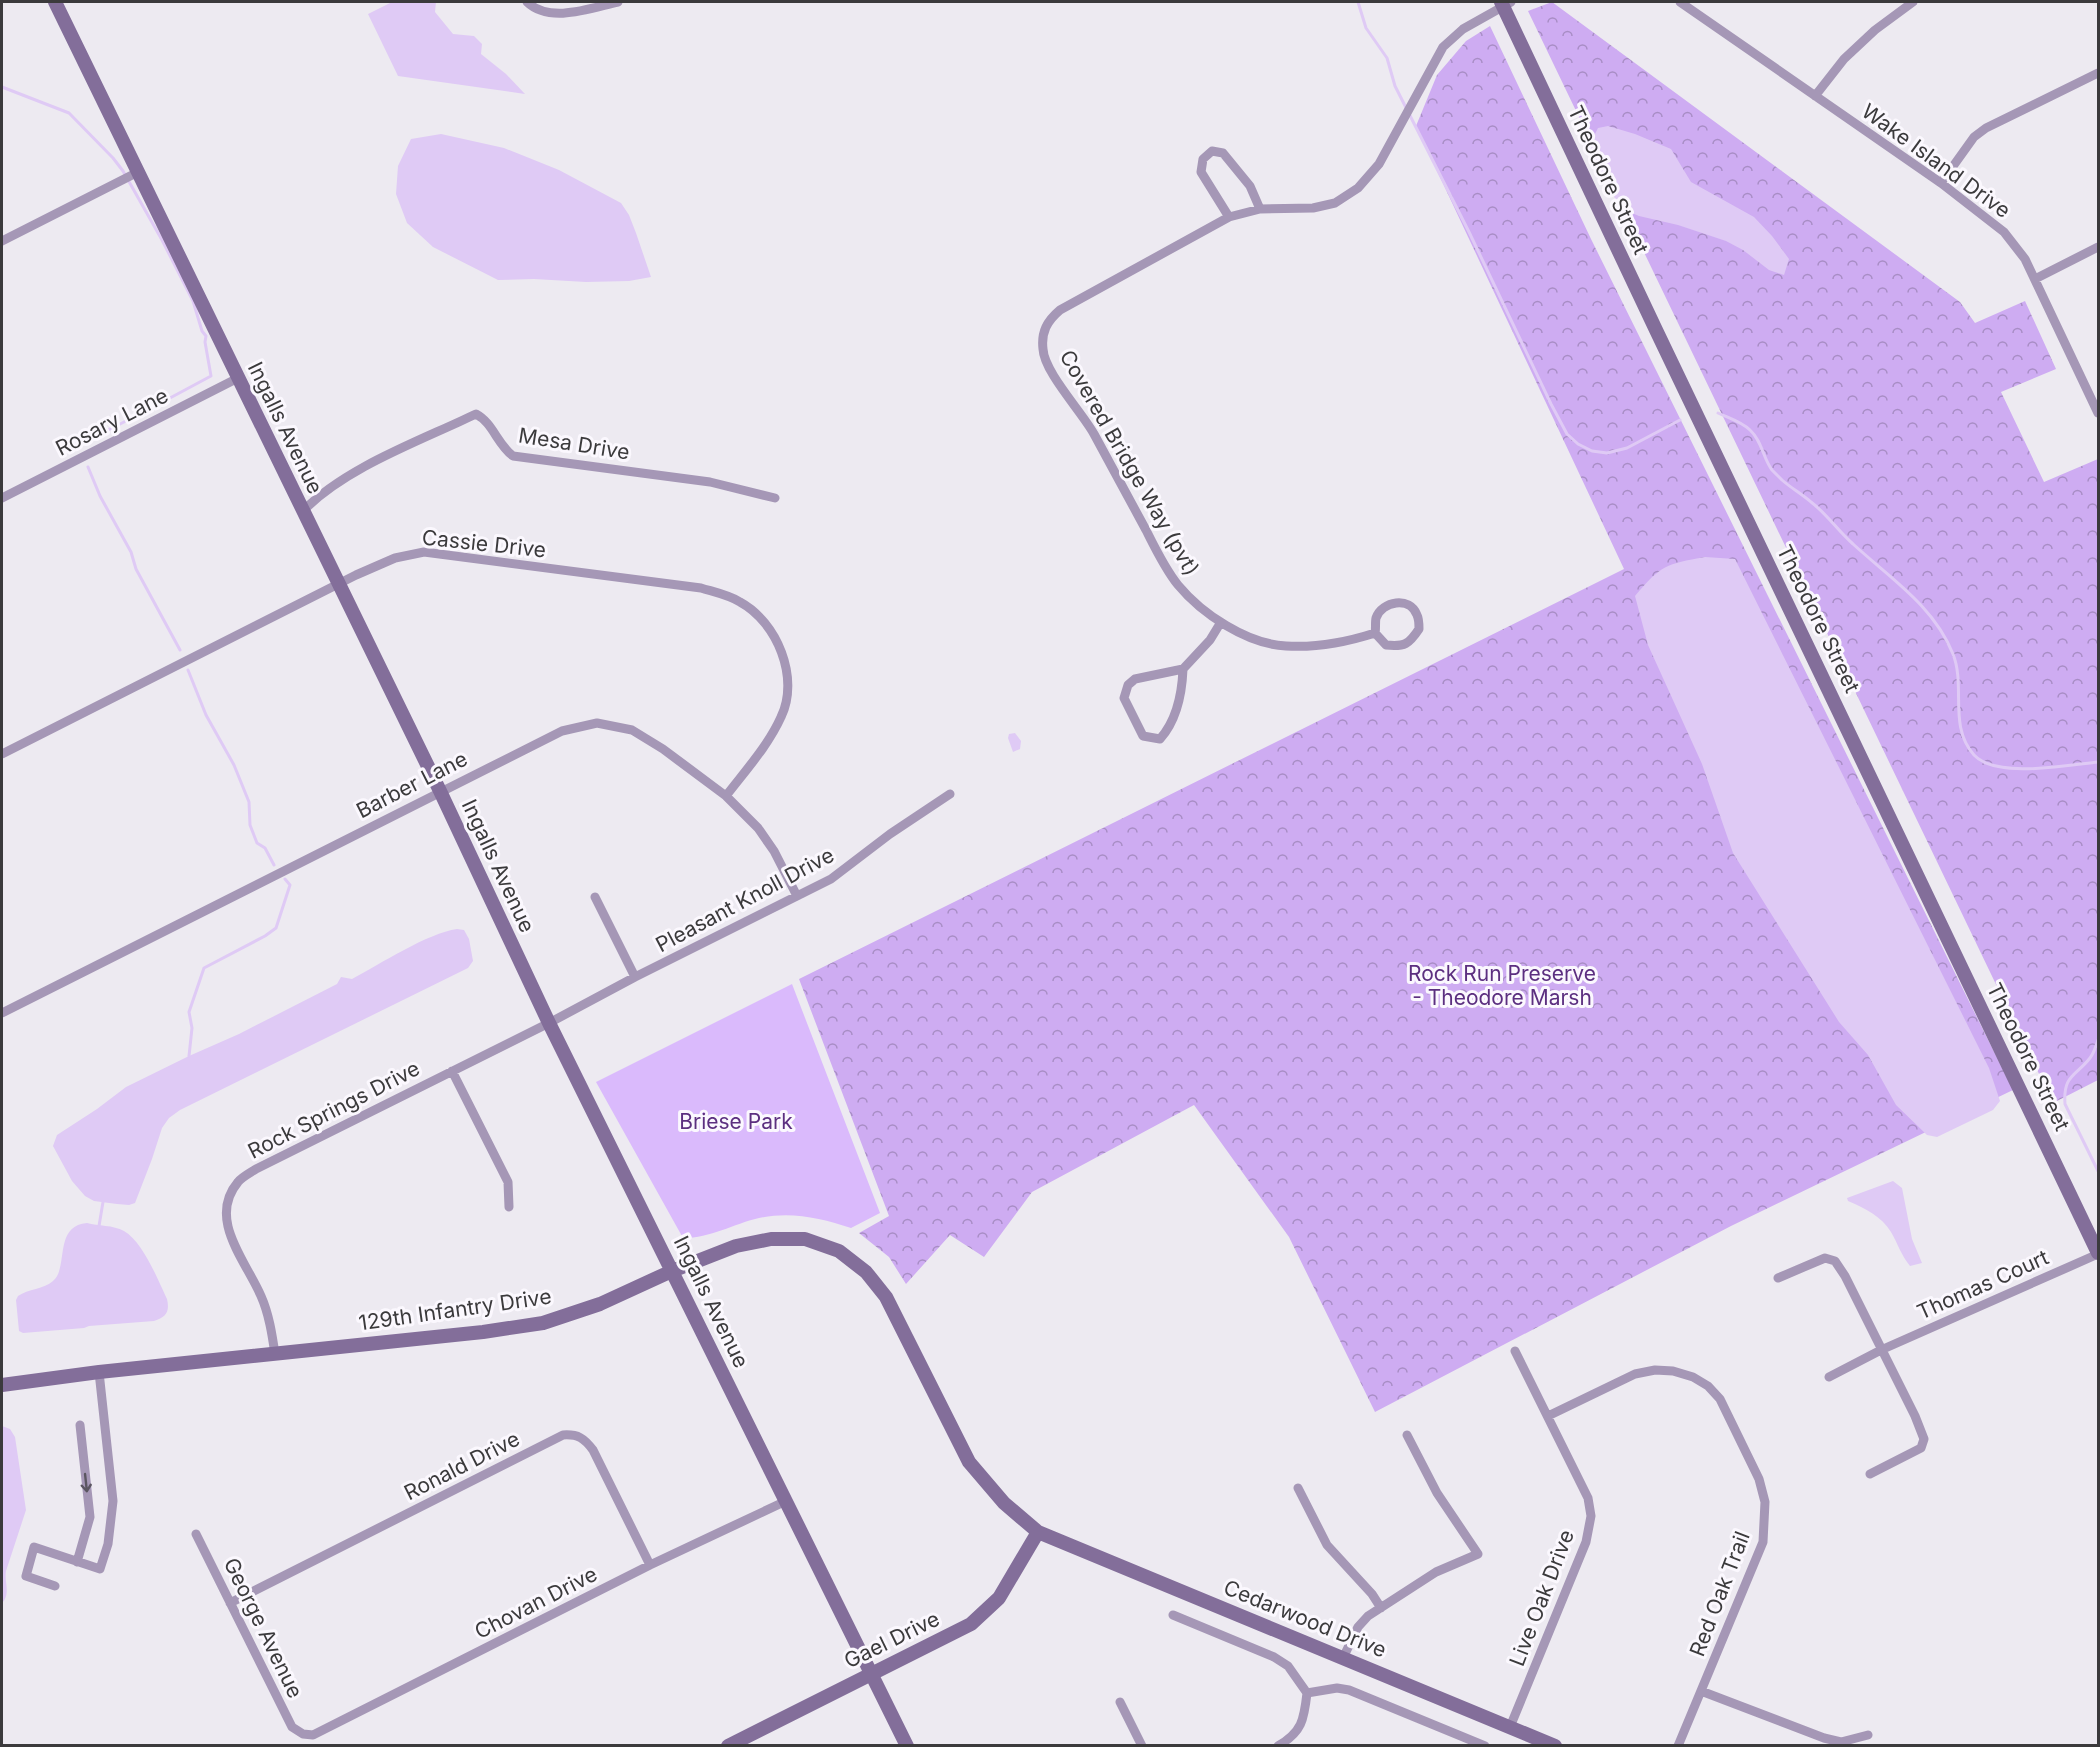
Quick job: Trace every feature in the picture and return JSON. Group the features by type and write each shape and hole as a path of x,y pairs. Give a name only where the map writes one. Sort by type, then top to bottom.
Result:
{"street":[{"name":"Ingalls Avenue","path":"55,2 440,791 549,1023 907,1746"},
{"path":"527,2 558,14 618,2"},
{"name":"Wake Island Drive","path":"1680,2 1941,183 2004,232 2025,259 2036,279 2098,413"},
{"path":"1815,96 1844,59 1875,30 1913,2"},
{"name":"Covered Bridge Way (pvt)","path":"1376,633 1321,646 1284,646 1252,638 1221,622 1195,604 1176,583 1091,428 1048,365 1042,351 1043,333 1048,320 1060,310 1229,217 1260,209 1313,208 1335,203 1358,188 1379,164 1443,47 1463,29 1505,3"},
{"name":"Theodore Street","path":"1505,3 1683,387 2098,1253"},
{"path":"1941,183 1974,137 1986,128 2098,73"},
{"path":"1229,217 1201,172 1203,159 1212,151 1223,153 1250,186 1260,209"},
{"path":"2,240 138,172"},
{"path":"2036,279 2098,247"},
{"name":"Rosary Lane","path":"2,498 238,378"},
{"name":"Mesa Drive","path":"303,511 326,490 358,470 476,414 485,419 503,449 513,456 710,482 775,498"},
{"name":"Cassie Drive","path":"2,754 339,584 395,558 424,552 701,588 740,602 767,624 781,647 787,668 787,691 783,714 770,738 726,796"},
{"path":"1392,602 1406,603 1417,614 1419,629 1410,642 1397,646 1386,645 1376,633 1376,618 1382,609 1392,602"},
{"path":"1183,669 1182,694 1168,730 1160,739 1143,736 1124,698 1128,685 1136,679 1183,669 1210,640 1221,622"},
{"name":"Barber Lane","path":"2,1013 562,731 597,723 632,730 663,748 726,796 758,828 774,851 797,896"},
{"name":"Pleasant Knoll Drive","path":"549,1023 635,977 831,879 890,834 950,795"},
{"path":"595,897 635,977"},
{"name":"Rock Springs Drive","path":"275,1354 270,1323 261,1296 230,1234 226,1221 226,1205 239,1180 256,1169 549,1023"},
{"path":"452,1071 508,1182 509,1207"},
{"name":"129th Infantry Drive","path":"2,1385 99,1372 483,1332 543,1323 600,1304 672,1271 736,1246 771,1239 806,1239 839,1251 866,1272 886,1297 969,1462 1004,1503 1038,1532"},
{"name":"Thomas Court","path":"1829,1377 1881,1350 2098,1253"},
{"path":"1778,1278 1825,1258 1835,1261 1845,1276 1924,1439 1921,1448 1870,1474"},
{"name":"Live Oak Drive","path":"1510,1727 1586,1542 1592,1516 1588,1498 1515,1351"},
{"name":"Red Oak Trail","path":"1548,1416 1635,1374 1655,1370 1673,1371 1692,1377 1708,1386 1720,1399 1759,1479 1765,1502 1763,1542 1678,1746"},
{"path":"55,1586 26,1576 34,1547 100,1569 110,1533 113,1501 99,1372"},
{"path":"77,1562 90,1517 80,1425"},
{"name":"Ronald Drive","path":"230,1603 563,1435 570,1434 586,1440 593,1449 650,1565"},
{"path":"1343,1658 1358,1627 1368,1616 1436,1572 1478,1554 1437,1493 1407,1435"},
{"path":"1298,1488 1327,1545 1372,1594 1381,1608"},
{"name":"Chovan Drive","path":"303,1734 313,1735 650,1565 786,1501"},
{"name":"Cedarwood Drive","path":"1038,1532 1555,1746"},
{"name":"Gael Drive","path":"728,1746 971,1624 999,1598 1038,1532"},
{"name":"George Avenue","path":"196,1534 292,1727 303,1734"},
{"path":"1173,1615 1274,1657 1288,1666 1307,1693 1305,1718 1293,1737 1278,1746"},
{"path":"1307,1693 1336,1688 1349,1689 1485,1746"},
{"path":"1701,1691 1824,1738 1841,1742 1868,1735"},
{"path":"1120,1702 1142,1746"}],"green space":[{"path":"1552,2 1960,302 1975,323 2025,301 2056,369 2001,392 2044,482 2098,459 2098,1080 2053,1103 1528,11"},
{"name":"Rock Run Preserve - Theodore Marsh","path":"1490,26 1591,239 2013,1090 1731,1226 1375,1412 1289,1237 1194,1105 1032,1192 984,1257 950,1235 906,1284 889,1257 859,1233 889,1216 799,979 1624,569 1416,126 1437,75 1466,41"},
{"name":"Briese Park","path":"792,984 880,1213 851,1228 828,1221 783,1215 759,1218 712,1233 683,1238 596,1082"}],"shaded area":[{"path":"392,2 436,2 435,12 453,34 474,36 482,44 481,54 506,74 525,94 398,76 368,14"},
{"path":"1608,126 1671,149 1691,182 1754,217 1789,259 1784,275 1769,270 1743,250 1726,241 1678,225 1639,216 1620,208 1588,148 1598,128"},
{"path":"441,134 504,148 559,170 621,203 629,215 651,277 629,281 586,282 534,279 498,280 433,247 407,223 396,194 398,166 411,139"},
{"path":"1705,557 1735,559 1989,1068 2000,1101 1993,1110 1937,1137 1927,1135 1896,1105 1868,1055 1839,1022 1733,853 1702,764 1648,645 1635,596 1651,578 1665,568"},
{"path":"1015,733 1021,741 1020,749 1013,752 1008,738 1009,734"},
{"path":"457,929 464,930 469,939 473,961 468,968 180,1110 169,1118 162,1128 135,1203 129,1205 94,1201 85,1196 72,1181 53,1146 57,1135 126,1087 239,1034 337,984 341,977 352,979 432,936"},
{"path":"1893,1181 1902,1188 1912,1239 1922,1263 1910,1266 1883,1222 1867,1210 1848,1201 1847,1198"},
{"path":"87,1223 120,1229 131,1236 149,1262 167,1299 166,1313 162,1318 154,1321 23,1333 19,1331 16,1300 18,1296 53,1281 58,1275 63,1248 70,1232 76,1226"},
{"path":"2,1426 10,1429 15,1437 26,1510 6,1571 7,1592 2,1603"}],"waterway":[{"path":"1358,2 1366,28 1387,58 1395,86 1567,434 1578,444 1592,451 1607,453 1627,448 1680,420"},
{"path":"2,87 69,113 113,158 123,171 162,240 193,301 202,331 206,336 211,376 88,440"},
{"path":"1718,413 1739,422 1750,430 1772,470 1817,507 1848,539 1910,594 1935,621 1945,637 1957,667 1959,719 1966,744 1974,755 1984,762 2015,769 2098,762"},
{"path":"88,467 100,496 131,552 136,569 180,650"},
{"path":"188,670 206,715 234,765 249,802 250,825 257,843 265,848 274,865"},
{"path":"189,1056 192,1028 189,1012 204,968 276,928 290,885 285,879"},
{"path":"2098,1040 2091,1056 2071,1077 2065,1094 2065,1104 2098,1171"},
{"path":"99,1226 103,1202"}]}
